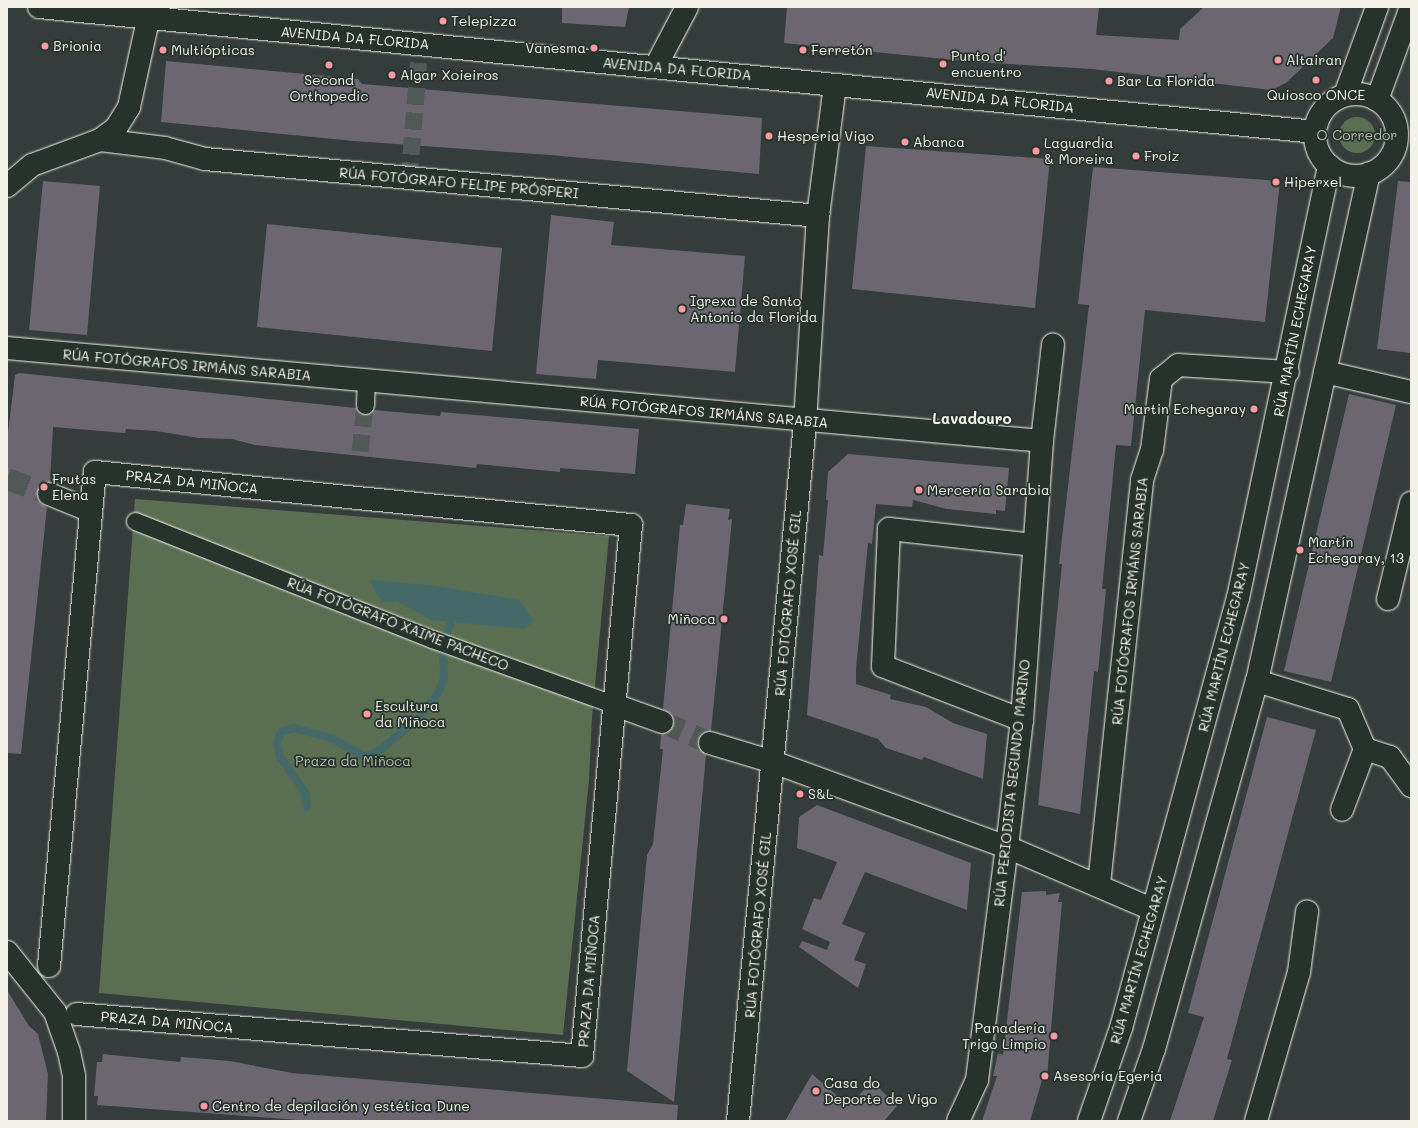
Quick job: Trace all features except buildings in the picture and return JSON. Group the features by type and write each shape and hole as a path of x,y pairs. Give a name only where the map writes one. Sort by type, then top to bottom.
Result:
{"street":[{"name":"AVENIDA DA FLORIDA","path":"39,7 154,13 835,85 1315,132"},
{"path":"656,66 687,7"},
{"path":"1345,96 1376,7"},
{"path":"1377,100 1411,7"},
{"path":"7,186 32,165 100,140 116,128 129,107 154,13"},
{"name":"RÚA FOTÓGRAFO XOSÉ GIL","path":"738,1121 805,422 818,216 835,85"},
{"path":"1356,94 1377,100 1388,109 1404,132 1390,158 1369,174 1348,175 1329,165 1318,150 1315,132 1324,109 1345,96 1356,94"},
{"name":"RÚA FOTÓGRAFO FELIPE PRÓSPERI","path":"100,140 165,148 206,159 818,216"},
{"name":"RÚA MARTÍN ECHEGARAY","path":"1089,1121 1121,1028 1152,909 1238,598 1288,372 1329,165"},
{"path":"1129,1121 1154,1049 1257,681 1369,174"},
{"name":"RÚA PERIODISTA SEGUNDO MARINO","path":"958,1121 977,1080 1007,847 1022,720 1042,441 1053,346"},
{"name":"RÚA FOTÓGRAFOS IRMÁNS SARABIA","path":"7,348 805,422 1042,441"},
{"name":"RÚA FOTÓGRAFOS IRMÁNS SARABIA","path":"1099,884 1142,480 1152,450 1161,379 1178,365 1288,372"},
{"path":"1325,372 1411,392"},
{"path":"365,405 366,381"},
{"name":"PRAZA DA MIÑOCA","path":"49,966 94,472 631,524 582,1056 77,1014"},
{"path":"49,494 91,511"},
{"path":"1388,599 1411,503"},
{"name":"RÚA FOTÓGRAFO XAIME PACHECO","path":"135,521 432,639 662,722"},
{"path":"1022,720 883,666 889,529 1034,545"},
{"path":"1257,681 1348,709 1365,749 1342,810"},
{"path":"710,743 773,762 1007,847 1099,884 1152,909"},
{"path":"1365,749 1390,758 1411,786"},
{"path":"1256,1121 1299,972 1307,912"},
{"path":"7,952 55,1012 69,1052 74,1076 74,1121"}],"green space":[{"name":"O Corredor","path":"1361,117 1370,122 1374,128 1374,142 1370,148 1361,153 1353,153 1344,148 1340,142 1339,131 1344,122 1350,118"},
{"name":"Praza da Miñoca","path":"135,499 609,536 592,717 589,780 563,1035 99,993"}],"water":[{"path":"371,580 430,585 519,600 533,621 525,629 431,620 397,601 383,602 376,594"}],"waterway":[{"path":"307,807 305,792 280,757 277,743 281,732 294,728 331,738 365,757 380,750 417,720 438,693 444,678 443,647 450,624"}],"tunnel":[{"path":"409,179 420,44"},
{"path":"360,451 365,405"},
{"path":"7,479 49,494"},
{"path":"662,722 710,743"}],"place":[{"name":"Telepizza","path":"443,21"},
{"name":"Brionia","path":"45,46"},
{"name":"Vanesma","path":"594,48"},
{"name":"Multiópticas","path":"163,50"},
{"name":"Ferretón","path":"803,50"},
{"name":"Altairan","path":"1278,60"},
{"name":"Punto d' encuentro","path":"943,64"},
{"name":"Second Orthopedic","path":"329,65"},
{"name":"Algar Xoieiros","path":"392,75"},
{"name":"Quiosco ONCE","path":"1316,80"},
{"name":"Bar La Florida","path":"1109,81"},
{"name":"Hesperia Vigo","path":"769,136"},
{"name":"Abanca","path":"905,142"},
{"name":"Laguardia & Moreira","path":"1036,151"},
{"name":"Froiz","path":"1136,156"},
{"name":"Hiperxel","path":"1276,182"},
{"name":"Igrexa de Santo Antonio da Florida","path":"682,309"},
{"name":"Martin Echegaray","path":"1254,409"},
{"name":"Frutas Elena","path":"44,487"},
{"name":"Mercería Sarabia","path":"919,490"},
{"name":"Martín Echegaray, 13","path":"1300,550"},
{"name":"Miñoca","path":"724,619"},
{"name":"Escultura da Miñoca","path":"367,714"},
{"name":"S&L","path":"800,794"},
{"name":"Panadería Trigo Limpio","path":"1054,1036"},
{"name":"Asesoría Egeria","path":"1045,1076"},
{"name":"Casa do Deporte de Vigo","path":"816,1091"},
{"name":"Centro de depilación y estética Dune","path":"204,1106"}],"district":[{"name":"Lavadouro","path":"972,419"}]}
